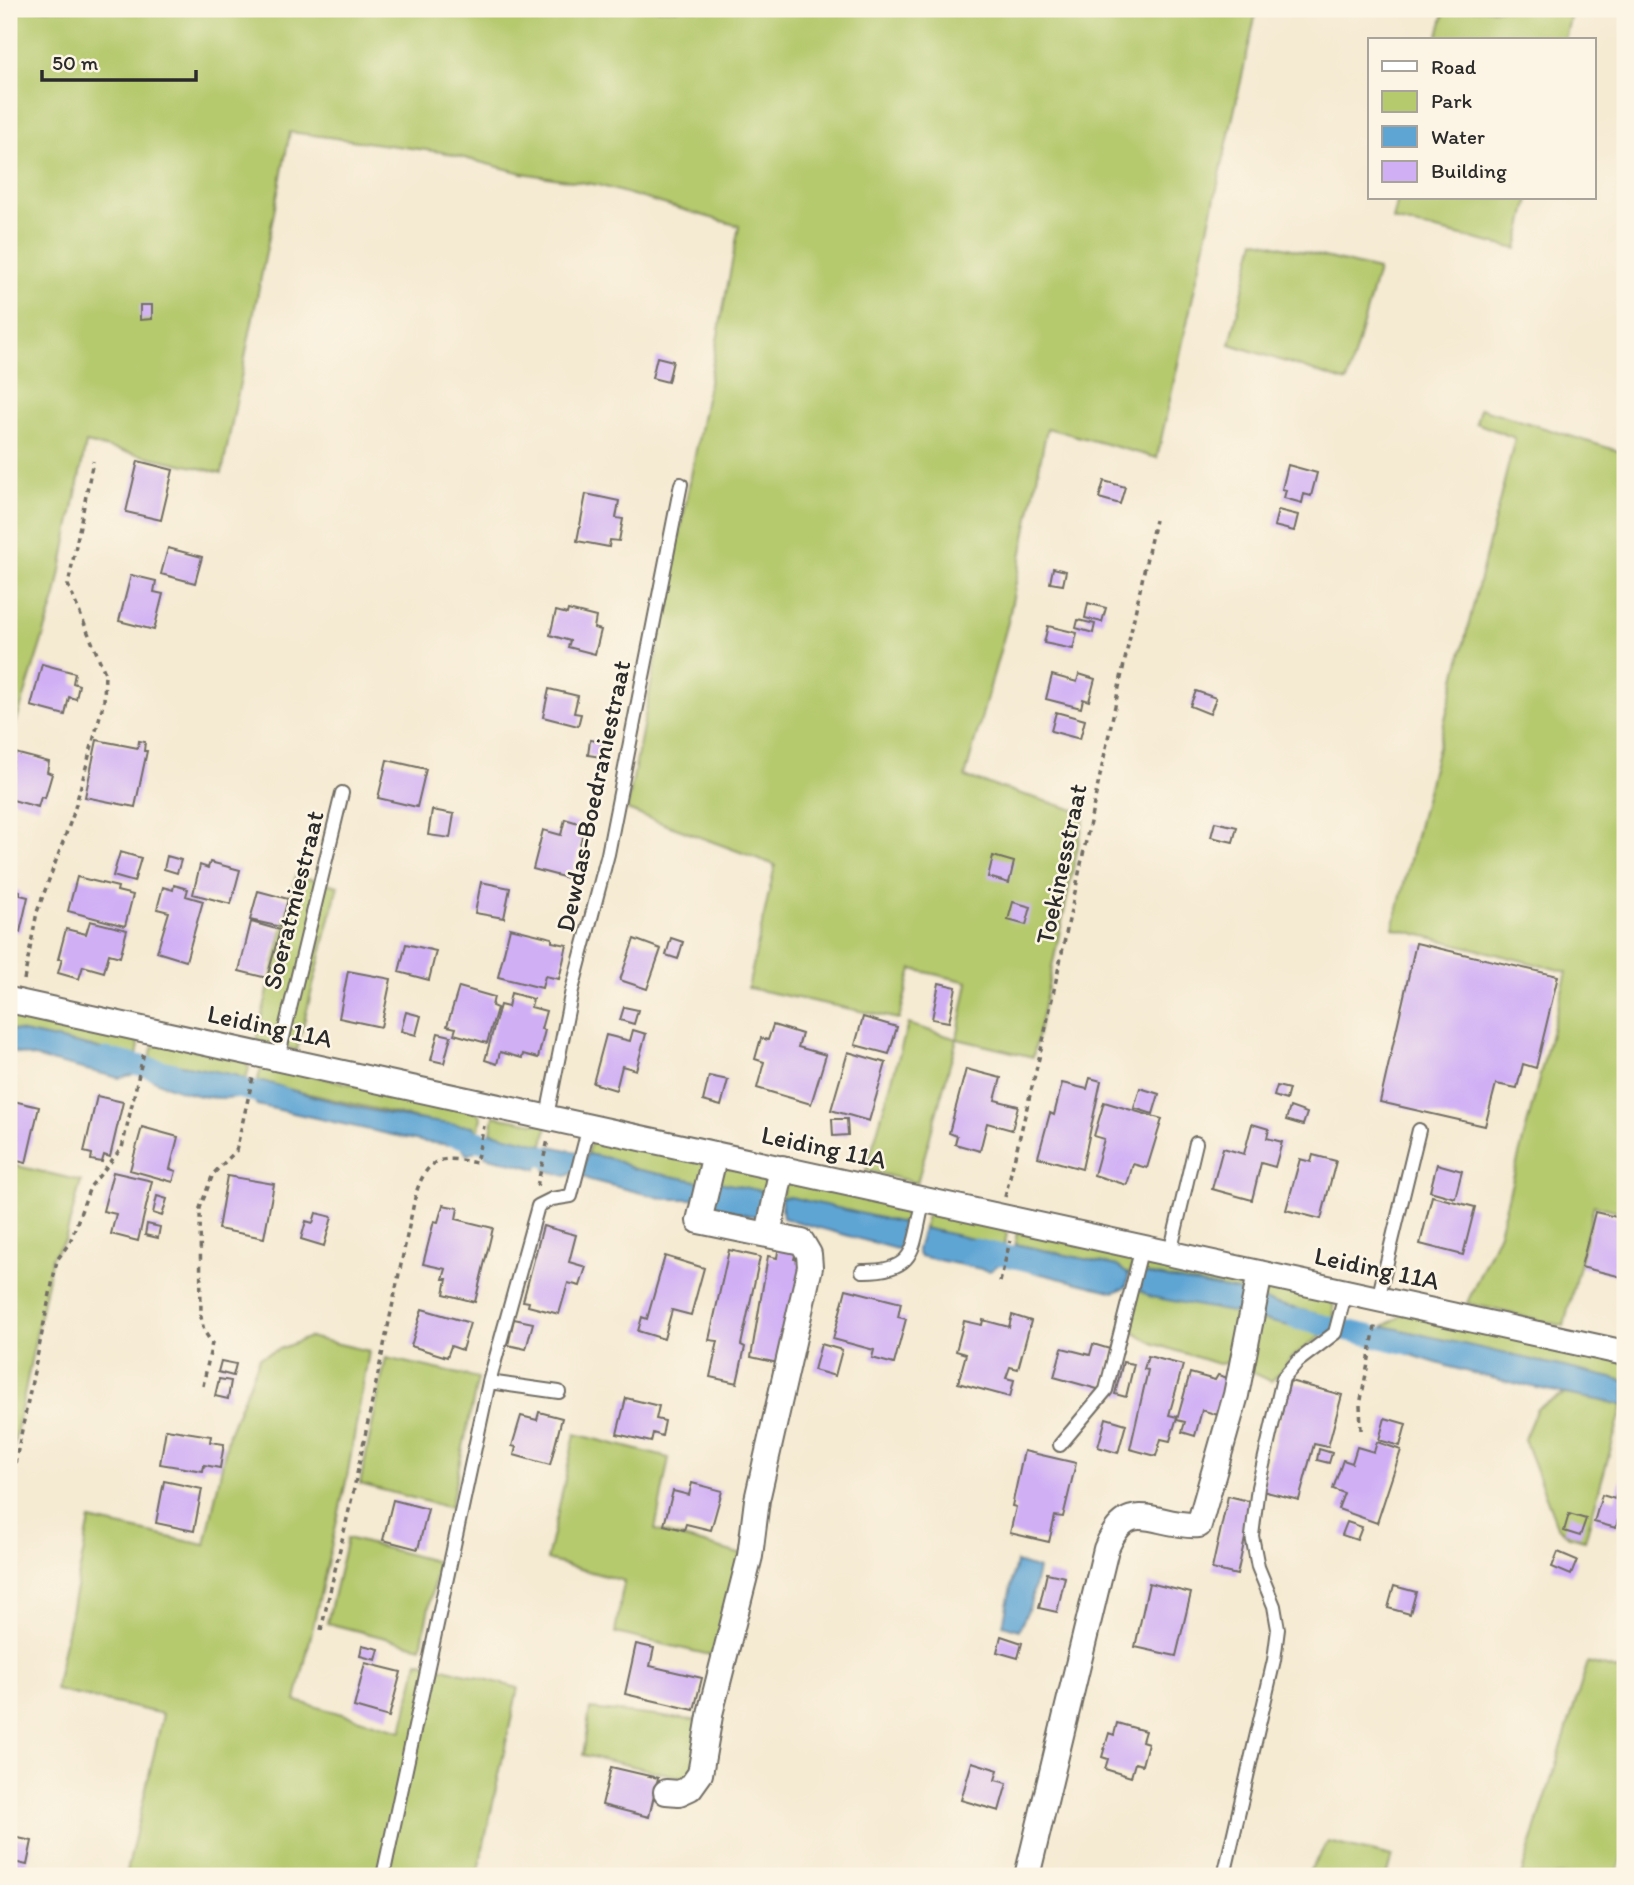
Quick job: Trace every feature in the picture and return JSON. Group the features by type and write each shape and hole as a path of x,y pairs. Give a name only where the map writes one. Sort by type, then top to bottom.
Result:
{"street":[{"name":"Leiding 11A","path":"14,1001 550,1117 587,1133 714,1161 924,1199 1170,1253 1259,1276 1346,1291 1625,1353"},
{"path":"666,1792 679,1793 690,1788 703,1764 711,1710 750,1556 757,1500 810,1267 810,1254 802,1242 770,1224 699,1221 714,1161"},
{"path":"770,1224 781,1173"},
{"path":"1027,1876 1106,1549 1114,1528 1127,1518 1146,1517 1187,1526 1199,1525 1236,1395 1259,1276"}],"lane":[{"name":"Dewdas-Boedraniestraat","path":"550,1117 572,990 608,854 681,484"},
{"name":"Soeratmiestraat","path":"268,1056 342,793"},
{"path":"1378,1298 1419,1130"},
{"path":"383,1876 489,1382 538,1206 552,1199 571,1196 587,1133"},
{"path":"1170,1253 1196,1143"},
{"path":"862,1271 882,1271 901,1266 910,1255 924,1199"},
{"path":"1060,1445 1106,1390 1142,1247"},
{"path":"1224,1876 1274,1660 1278,1629 1274,1606 1258,1567 1252,1536 1258,1487 1283,1378 1298,1361 1335,1332 1346,1291"},
{"path":"489,1382 559,1392"}],"path":[{"path":"14,1001 37,912 73,814 104,701 105,673 68,585 93,461"},
{"name":"Toekinesstraat","path":"1000,1282 1008,1217 1041,1050 1155,520"},
{"path":"9,1493 57,1260 70,1242 90,1187 122,1148 137,1092 148,1030"},
{"path":"203,1386 212,1343 204,1331 201,1317 200,1208 213,1174 236,1151 242,1117 268,1056"},
{"path":"321,1630 416,1194 422,1176 436,1161 451,1157 477,1163 488,1103"},
{"path":"537,1186 550,1117"},
{"path":"1362,1430 1360,1405 1376,1329 1378,1298"}],"green space":[{"path":"9,9 1257,9 1157,458 1047,428 1008,622 965,777 1085,813 1033,1057 957,1039 968,982 912,969 899,1019 748,988 775,865 627,810 739,226 598,185 522,173 441,152 290,132 222,473 86,443 56,596 9,745"},
{"path":"1445,9 1572,9 1565,38 1438,38"},
{"path":"1398,200 1529,200 1517,249 1393,220"},
{"path":"1255,240 1378,270 1347,382 1230,344"},
{"path":"1480,408 1625,453 1625,1213 1594,1205 1564,1326 1467,1303 1499,1232 1567,972 1393,928 1515,438 1476,423"},
{"path":"296,875 338,886 297,1050 256,1040"},
{"path":"9,1010 134,1037 139,1046 136,1060 125,1054 9,1029"},
{"path":"908,1024 957,1039 917,1183 866,1170"},
{"path":"160,1042 244,1061 249,1068 246,1080 235,1075 150,1059 152,1048"},
{"path":"265,1065 477,1112 481,1117 478,1134 473,1126 445,1125 257,1082"},
{"path":"494,1116 547,1125 543,1145 491,1132"},
{"path":"592,1139 700,1161 706,1166 702,1182 634,1169 613,1159 587,1154"},
{"path":"9,1164 81,1181 65,1240 52,1257 9,1469"},
{"path":"720,1166 761,1174 769,1179 769,1199 714,1181"},
{"path":"795,1181 910,1208 914,1215 910,1230 901,1223 790,1197 781,1198 786,1183"},
{"path":"934,1212 1002,1228 1007,1234 1004,1246 923,1228 927,1216"},
{"path":"1017,1232 1131,1256 1134,1261 1129,1275 1117,1266 1015,1244"},
{"path":"1149,1259 1243,1280 1249,1291 1247,1300 1238,1291 1141,1273 1142,1260"},
{"path":"1263,1284 1331,1299 1334,1310 1333,1319 1324,1334 1293,1357 1271,1381 1247,1370 1253,1318 1320,1332 1325,1316 1258,1299"},
{"path":"1137,1288 1242,1314 1233,1353 1226,1363 1218,1364 1155,1344 1128,1330"},
{"path":"1406,1313 1625,1362 1625,1381 1384,1326"},
{"path":"309,1337 369,1351 347,1477 296,1701 402,1731 418,1661 518,1688 477,1876 126,1876 163,1714 55,1690 90,1520 205,1545 229,1433 260,1357"},
{"path":"386,1358 478,1378 450,1508 360,1484"},
{"path":"1564,1394 1623,1405 1585,1540 1569,1536 1557,1526 1524,1439 1537,1408"},
{"path":"575,1434 669,1458 655,1530 743,1555 719,1657 615,1633 624,1581 547,1560"},
{"path":"347,1538 438,1562 421,1647 327,1623"},
{"path":"1588,1662 1625,1672 1625,1848 1616,1876 1521,1876"},
{"path":"590,1709 702,1721 695,1770 685,1778 583,1755"},
{"path":"1328,1842 1392,1857 1386,1876 1306,1876"}],"water":[{"path":"9,1029 125,1054 136,1060 132,1075 119,1078 9,1051"},
{"path":"150,1059 235,1075 246,1080 242,1096 206,1097 168,1086 146,1076"},
{"path":"263,1081 367,1110 473,1126 478,1134 474,1152 467,1155 461,1146 424,1142 257,1105 253,1098 257,1082"},
{"path":"491,1132 543,1145 537,1169 485,1156"},
{"path":"550,1146 577,1152 571,1174 566,1176 545,1170"},
{"path":"587,1154 613,1159 634,1169 702,1182 698,1199 665,1199 590,1180 581,1175"},
{"path":"714,1181 762,1191 769,1199 767,1213 759,1217 720,1209 709,1202"},
{"path":"790,1197 902,1223 910,1230 905,1246 896,1249 783,1218 781,1198"},
{"path":"923,1228 1004,1246 998,1265 990,1271 919,1256 917,1250"},
{"path":"1015,1244 1117,1266 1129,1275 1126,1287 1114,1292 1009,1266"},
{"path":"1141,1273 1238,1291 1247,1300 1242,1314 1151,1297 1137,1288"},
{"path":"1258,1299 1325,1316 1321,1333 1253,1318"},
{"path":"1384,1326 1625,1381 1625,1405 1500,1380 1439,1364 1379,1343"},
{"path":"1016,1562 1038,1569 1030,1605 1019,1630 1003,1625"}],"building":[{"path":"140,305 152,305 152,319 140,320"},
{"path":"657,357 673,361 668,382 652,378"},
{"path":"138,461 173,470 161,520 126,512"},
{"path":"1288,465 1317,473 1311,496 1304,494 1302,503 1284,498 1286,490 1282,489"},
{"path":"1104,481 1125,487 1120,504 1099,498"},
{"path":"586,494 619,501 616,518 623,519 619,541 610,540 609,547 577,541"},
{"path":"1278,510 1298,515 1294,531 1274,526"},
{"path":"168,548 202,557 195,583 161,574"},
{"path":"1053,568 1066,571 1063,585 1050,583"},
{"path":"131,575 156,581 154,592 163,594 154,630 119,621"},
{"path":"1088,603 1106,608 1102,622 1085,618"},
{"path":"568,610 596,617 594,628 601,630 595,654 568,647 570,641 550,635 556,611 567,614"},
{"path":"1078,620 1095,624 1093,633 1076,628"},
{"path":"1048,626 1077,633 1073,649 1044,643"},
{"path":"42,664 75,673 73,683 79,685 76,699 69,697 65,715 31,706"},
{"path":"1079,674 1095,679 1089,701 1083,699 1081,708 1046,699 1052,675 1077,682"},
{"path":"549,689 578,696 574,713 581,714 578,726 543,717"},
{"path":"1196,691 1216,698 1210,714 1190,706"},
{"path":"1056,712 1085,720 1080,739 1051,731"},
{"path":"97,740 138,748 139,741 145,742 144,751 147,751 135,807 85,797"},
{"path":"590,740 604,742 601,757 588,755"},
{"path":"15,753 49,762 47,772 52,774 45,798 41,797 38,807 9,799 9,778"},
{"path":"387,760 426,769 417,807 378,798"},
{"path":"432,810 454,814 450,838 428,835"},
{"path":"565,819 585,825 571,879 533,869 543,830 561,835"},
{"path":"1215,822 1237,827 1233,842 1211,837"},
{"path":"120,852 141,858 134,882 113,876"},
{"path":"167,856 181,860 177,873 164,869"},
{"path":"993,856 1014,862 1009,883 988,877"},
{"path":"210,862 240,870 231,904 193,894 200,865 208,868"},
{"path":"77,877 118,887 117,891 133,895 125,926 68,911"},
{"path":"481,882 510,888 504,918 475,913"},
{"path":"174,885 188,889 186,896 203,901 186,961 157,952 169,912 157,909 163,887 173,890"},
{"path":"9,888 28,897 20,932 9,930"},
{"path":"258,891 288,899 281,927 250,920"},
{"path":"1013,902 1031,907 1026,925 1008,920"},
{"path":"90,921 127,930 120,957 109,954 104,972 83,966 79,979 58,973 62,959 58,959 66,929 86,934"},
{"path":"251,922 280,930 267,978 239,971"},
{"path":"510,928 552,938 552,942 567,945 559,979 545,976 542,988 498,977"},
{"path":"671,938 683,942 678,959 666,955"},
{"path":"634,939 661,949 647,989 620,980"},
{"path":"1416,943 1558,976 1536,1068 1523,1064 1517,1088 1496,1084 1485,1126 1380,1102"},
{"path":"406,944 436,951 429,980 399,972"},
{"path":"348,971 391,979 381,1027 339,1018"},
{"path":"939,983 956,987 949,1022 932,1019"},
{"path":"459,987 494,997 492,1006 497,1008 487,1043 454,1034 456,1028 447,1026"},
{"path":"511,993 533,999 531,1007 546,1011 541,1029 545,1030 538,1058 523,1054 522,1058 500,1052 497,1064 485,1060 500,1005 508,1007"},
{"path":"624,1007 638,1010 634,1024 620,1020"},
{"path":"406,1012 421,1016 416,1035 401,1031"},
{"path":"863,1017 897,1027 889,1054 855,1045"},
{"path":"773,1025 802,1034 798,1047 826,1055 811,1104 757,1088 764,1062 755,1059 761,1038 768,1040"},
{"path":"633,1030 646,1034 636,1070 622,1066 616,1090 593,1083 606,1035 630,1041"},
{"path":"438,1033 451,1036 444,1063 431,1060"},
{"path":"848,1052 886,1063 869,1121 831,1110"},
{"path":"966,1069 1001,1078 995,1100 1018,1106 1012,1130 987,1123 980,1151 955,1144 957,1136 949,1133"},
{"path":"709,1076 728,1080 721,1106 703,1101"},
{"path":"1090,1078 1101,1081 1082,1169 1038,1157 1050,1113 1054,1115 1062,1083 1087,1089"},
{"path":"1277,1086 1289,1089 1286,1100 1274,1096"},
{"path":"1140,1088 1159,1094 1153,1114 1134,1108"},
{"path":"97,1096 123,1102 110,1157 104,1155 102,1162 91,1160 92,1154 84,1152"},
{"path":"9,1100 39,1107 26,1163 9,1159"},
{"path":"1104,1102 1162,1119 1147,1168 1133,1164 1127,1185 1094,1175 1104,1139 1094,1136"},
{"path":"1290,1107 1307,1113 1303,1125 1286,1120"},
{"path":"832,1119 847,1119 848,1135 833,1136"},
{"path":"1252,1124 1269,1129 1267,1138 1282,1142 1275,1167 1261,1163 1252,1200 1212,1189 1223,1148 1244,1154"},
{"path":"142,1127 178,1137 170,1169 176,1171 173,1182 130,1170"},
{"path":"1313,1155 1336,1161 1321,1219 1286,1210 1300,1159 1311,1162"},
{"path":"1437,1164 1462,1171 1455,1198 1430,1191"},
{"path":"113,1172 152,1181 138,1241 111,1234 116,1214 103,1211"},
{"path":"227,1176 274,1184 264,1238 218,1229"},
{"path":"157,1196 167,1199 162,1216 153,1213"},
{"path":"1432,1196 1475,1207 1463,1255 1420,1244"},
{"path":"443,1205 458,1208 456,1219 493,1228 475,1302 444,1294 447,1279 443,1279 446,1269 423,1264 434,1221 438,1222"},
{"path":"1595,1212 1625,1219 1622,1277 1581,1267"},
{"path":"316,1213 332,1217 324,1246 301,1239 306,1221 313,1223"},
{"path":"147,1224 160,1227 158,1238 145,1235"},
{"path":"543,1226 576,1235 569,1262 586,1267 580,1286 568,1283 559,1314 528,1306 529,1302 523,1301"},
{"path":"779,1245 797,1248 794,1259 804,1261 778,1363 751,1357 768,1256 777,1258"},
{"path":"729,1250 760,1257 741,1345 745,1347 737,1383 710,1377 718,1341 709,1340"},
{"path":"665,1256 704,1268 691,1315 672,1310 664,1339 638,1331 642,1317 647,1319"},
{"path":"846,1289 901,1303 898,1317 906,1319 894,1364 872,1358 874,1350 833,1339"},
{"path":"422,1309 470,1323 462,1350 451,1346 447,1357 411,1346"},
{"path":"1012,1315 1031,1321 1018,1369 1010,1367 1006,1378 1014,1380 1010,1397 958,1383 966,1354 956,1351 964,1321 982,1325 983,1320 1009,1327"},
{"path":"514,1319 533,1323 526,1349 508,1345"},
{"path":"821,1344 842,1350 835,1376 814,1370"},
{"path":"1093,1344 1113,1350 1101,1390 1054,1377 1062,1348 1090,1355"},
{"path":"1148,1356 1183,1365 1169,1415 1177,1417 1170,1441 1161,1439 1156,1456 1130,1449 1148,1370 1144,1369"},
{"path":"221,1361 236,1364 233,1376 218,1372"},
{"path":"1123,1362 1134,1364 1126,1397 1115,1394"},
{"path":"1190,1373 1215,1380 1218,1375 1231,1379 1221,1416 1202,1410 1195,1436 1182,1432 1185,1422 1177,1420"},
{"path":"219,1379 231,1381 228,1399 215,1396"},
{"path":"1290,1381 1342,1395 1328,1447 1314,1444 1299,1500 1262,1491"},
{"path":"626,1398 659,1406 656,1419 665,1421 662,1436 653,1433 651,1442 617,1434"},
{"path":"539,1412 562,1418 550,1465 514,1455 516,1447 512,1446 521,1416 537,1420"},
{"path":"1106,1418 1126,1424 1118,1453 1098,1447"},
{"path":"1385,1418 1406,1424 1400,1446 1379,1440"},
{"path":"166,1429 211,1436 210,1442 224,1444 220,1468 204,1465 203,1471 160,1464"},
{"path":"1377,1442 1401,1450 1377,1523 1338,1509 1344,1493 1333,1489 1343,1460 1352,1463 1357,1447 1374,1452"},
{"path":"1319,1449 1332,1453 1329,1463 1317,1460"},
{"path":"1024,1451 1076,1463 1063,1517 1055,1516 1049,1542 1010,1533 1016,1507 1012,1506"},
{"path":"1625,1465 1625,1522 1618,1520 1616,1528 1594,1522 1602,1495 1615,1499"},
{"path":"164,1481 202,1489 194,1531 156,1523"},
{"path":"692,1483 722,1491 711,1530 686,1524 684,1530 664,1525 673,1491 689,1495"},
{"path":"1228,1496 1253,1502 1237,1575 1212,1569"},
{"path":"393,1500 428,1509 418,1549 383,1540"},
{"path":"1569,1514 1586,1519 1580,1536 1564,1531"},
{"path":"1347,1522 1362,1527 1357,1540 1342,1535"},
{"path":"1558,1552 1577,1560 1571,1575 1552,1567"},
{"path":"1047,1573 1065,1577 1057,1612 1039,1608"},
{"path":"1149,1583 1191,1593 1176,1656 1135,1647"},
{"path":"1394,1586 1416,1592 1410,1614 1388,1608"},
{"path":"1001,1636 1022,1643 1018,1658 997,1652"},
{"path":"636,1644 654,1648 650,1666 702,1678 694,1710 625,1694"},
{"path":"362,1645 379,1649 376,1660 360,1656"},
{"path":"365,1663 401,1672 389,1717 354,1707"},
{"path":"1117,1723 1145,1731 1142,1741 1148,1743 1142,1765 1135,1763 1131,1777 1105,1769 1108,1759 1102,1757 1109,1733 1114,1735"},
{"path":"972,1762 998,1770 995,1780 1007,1783 999,1811 961,1800"},
{"path":"611,1767 658,1778 649,1817 602,1805"},
{"path":"9,1836 32,1841 27,1865 9,1861"}],"waterway":[{"path":"106,1058 174,1073"},
{"path":"215,1083 283,1098"},
{"path":"451,1135 573,1163"},
{"path":"974,1249 1039,1263"},
{"path":"1296,1319 1408,1344"}]}
